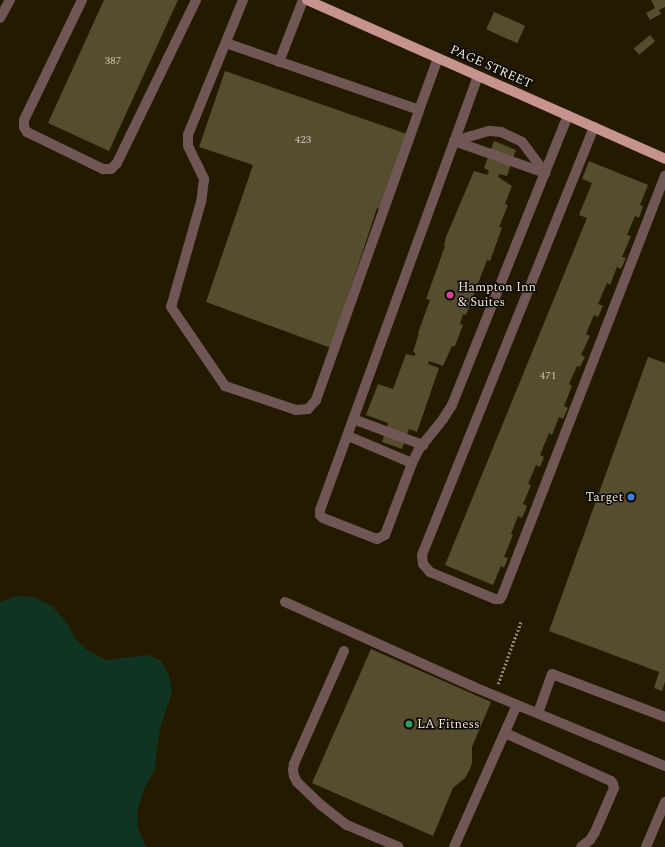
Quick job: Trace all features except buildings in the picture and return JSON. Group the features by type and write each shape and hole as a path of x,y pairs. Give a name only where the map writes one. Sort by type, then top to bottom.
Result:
{"main road":[{"name":"PAGE STREET","path":"307,0 665,158"}],"street":[{"path":"0,18 10,0"},
{"path":"82,0 24,120 24,127 27,132 103,169 111,169 117,163 196,0"},
{"path":"243,0 188,135 188,146 204,179 201,202 171,307 226,386 296,410 308,409 316,400 438,58"},
{"path":"279,62 303,0"},
{"path":"226,43 419,110"},
{"path":"478,76 320,510 320,515 323,518 377,539 382,538 385,535 412,463 452,405 568,115"},
{"path":"594,127 422,555 422,560 426,568 495,599 500,599 502,596 665,176"},
{"path":"454,141 490,132 501,132 522,142 545,173"},
{"path":"454,141 545,173"},
{"path":"353,419 423,445"},
{"path":"348,436 412,463"},
{"path":"285,602 517,705 665,766"},
{"path":"344,651 294,764 294,776 297,782 321,805 347,825 399,847"},
{"path":"538,714 552,674 665,717"},
{"path":"454,847 517,705"},
{"path":"505,733 611,781 614,788 595,832 590,840 581,847"},
{"path":"646,847 665,802"}],"path":[{"path":"498,687 521,621"}],"green space":[{"path":"17,596 34,597 53,607 67,623 75,639 87,650 106,660 149,655 161,661 169,675 172,692 160,728 154,772 144,789 138,808 137,826 146,847 0,847 0,602"}],"place":[{"name":"Hampton Inn & Suites","path":"450,295"},
{"name":"Target","path":"631,497"},
{"name":"LA Fitness","path":"409,724"}]}
